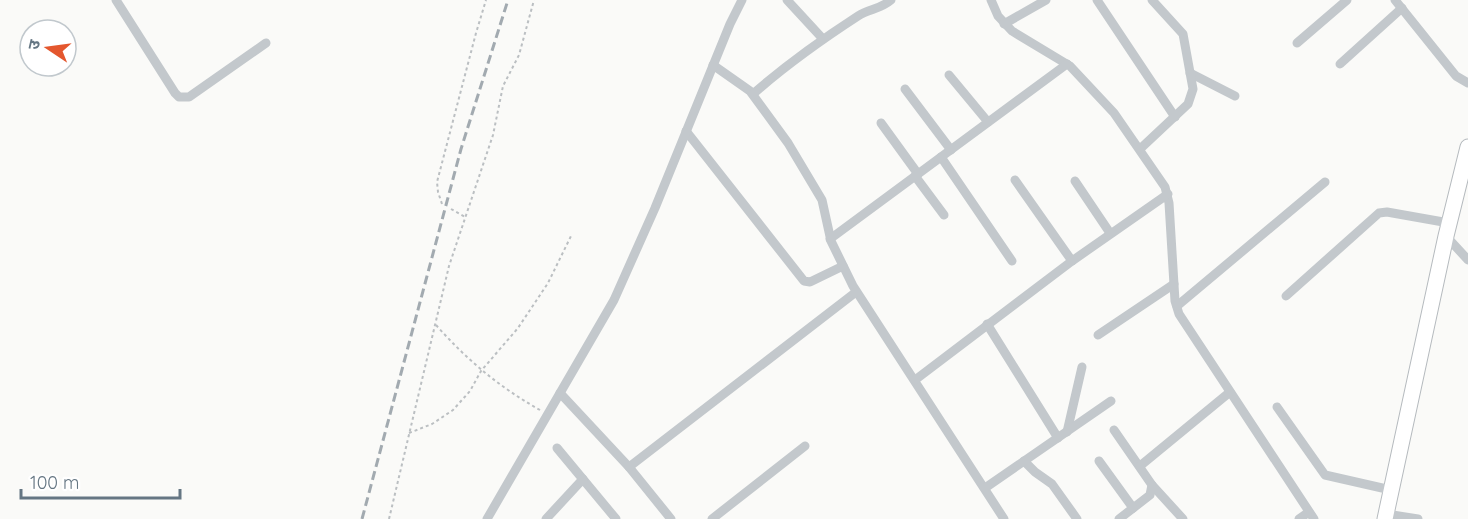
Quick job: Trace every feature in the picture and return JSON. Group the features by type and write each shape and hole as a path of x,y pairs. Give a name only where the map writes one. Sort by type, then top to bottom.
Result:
{"main road":[{"path":"1385,517 1468,147"}],"street":[{"path":"116,0 179,97 189,96 266,43"},
{"path":"488,519 614,300 742,0"},
{"path":"787,0 823,39"},
{"path":"753,94 791,61 823,39 891,0"},
{"path":"991,0 1004,24 1022,39 1067,64 1114,113 1168,194 1174,284 1179,314 1311,516 1299,519"},
{"path":"1004,24 1046,0"},
{"path":"1097,0 1175,117"},
{"path":"1140,149 1188,104 1193,89 1184,34 1152,0"},
{"path":"1297,43 1347,0"},
{"path":"1395,0 1456,76 1468,83"},
{"path":"1340,64 1402,8"},
{"path":"713,64 753,94 788,143 819,193 824,205 830,238 856,292 1004,519"},
{"path":"830,238 1067,64"},
{"path":"1190,73 1235,96"},
{"path":"949,75 988,123"},
{"path":"905,89 951,150"},
{"path":"881,123 944,215"},
{"path":"686,131 804,281 810,282 843,266"},
{"path":"941,158 1012,261"},
{"path":"1015,180 1072,261"},
{"path":"1075,182 1110,233"},
{"path":"1177,306 1325,182"},
{"path":"915,380 1110,233 1168,194"},
{"path":"1286,296 1379,213 1388,212 1448,230 1468,260"},
{"path":"1098,335 1174,284"},
{"path":"629,467 856,292"},
{"path":"987,324 1058,438"},
{"path":"1067,432 1082,367"},
{"path":"1140,465 1230,392"},
{"path":"560,393 629,467 670,519"},
{"path":"984,488 1111,401"},
{"path":"1277,407 1325,475 1391,490"},
{"path":"1114,430 1140,465 1152,486 1184,519"},
{"path":"712,519 805,446"},
{"path":"557,448 616,519"},
{"path":"1024,461 1052,484 1077,519"},
{"path":"1099,461 1133,508"},
{"path":"546,519 583,479"},
{"path":"1119,519 1150,495 1152,486"},
{"path":"1385,517 1418,519"}],"path":[{"path":"442,204 437,182 486,0"},
{"path":"389,519 449,266 493,135 503,86 519,55 534,0"},
{"path":"451,209 465,217"},
{"path":"409,433 432,424 453,410 470,391 481,371 518,328 548,283 572,234"},
{"path":"436,324 457,349 481,371 513,395 548,414"}],"railway":[{"path":"362,519 461,149 508,0"}]}
